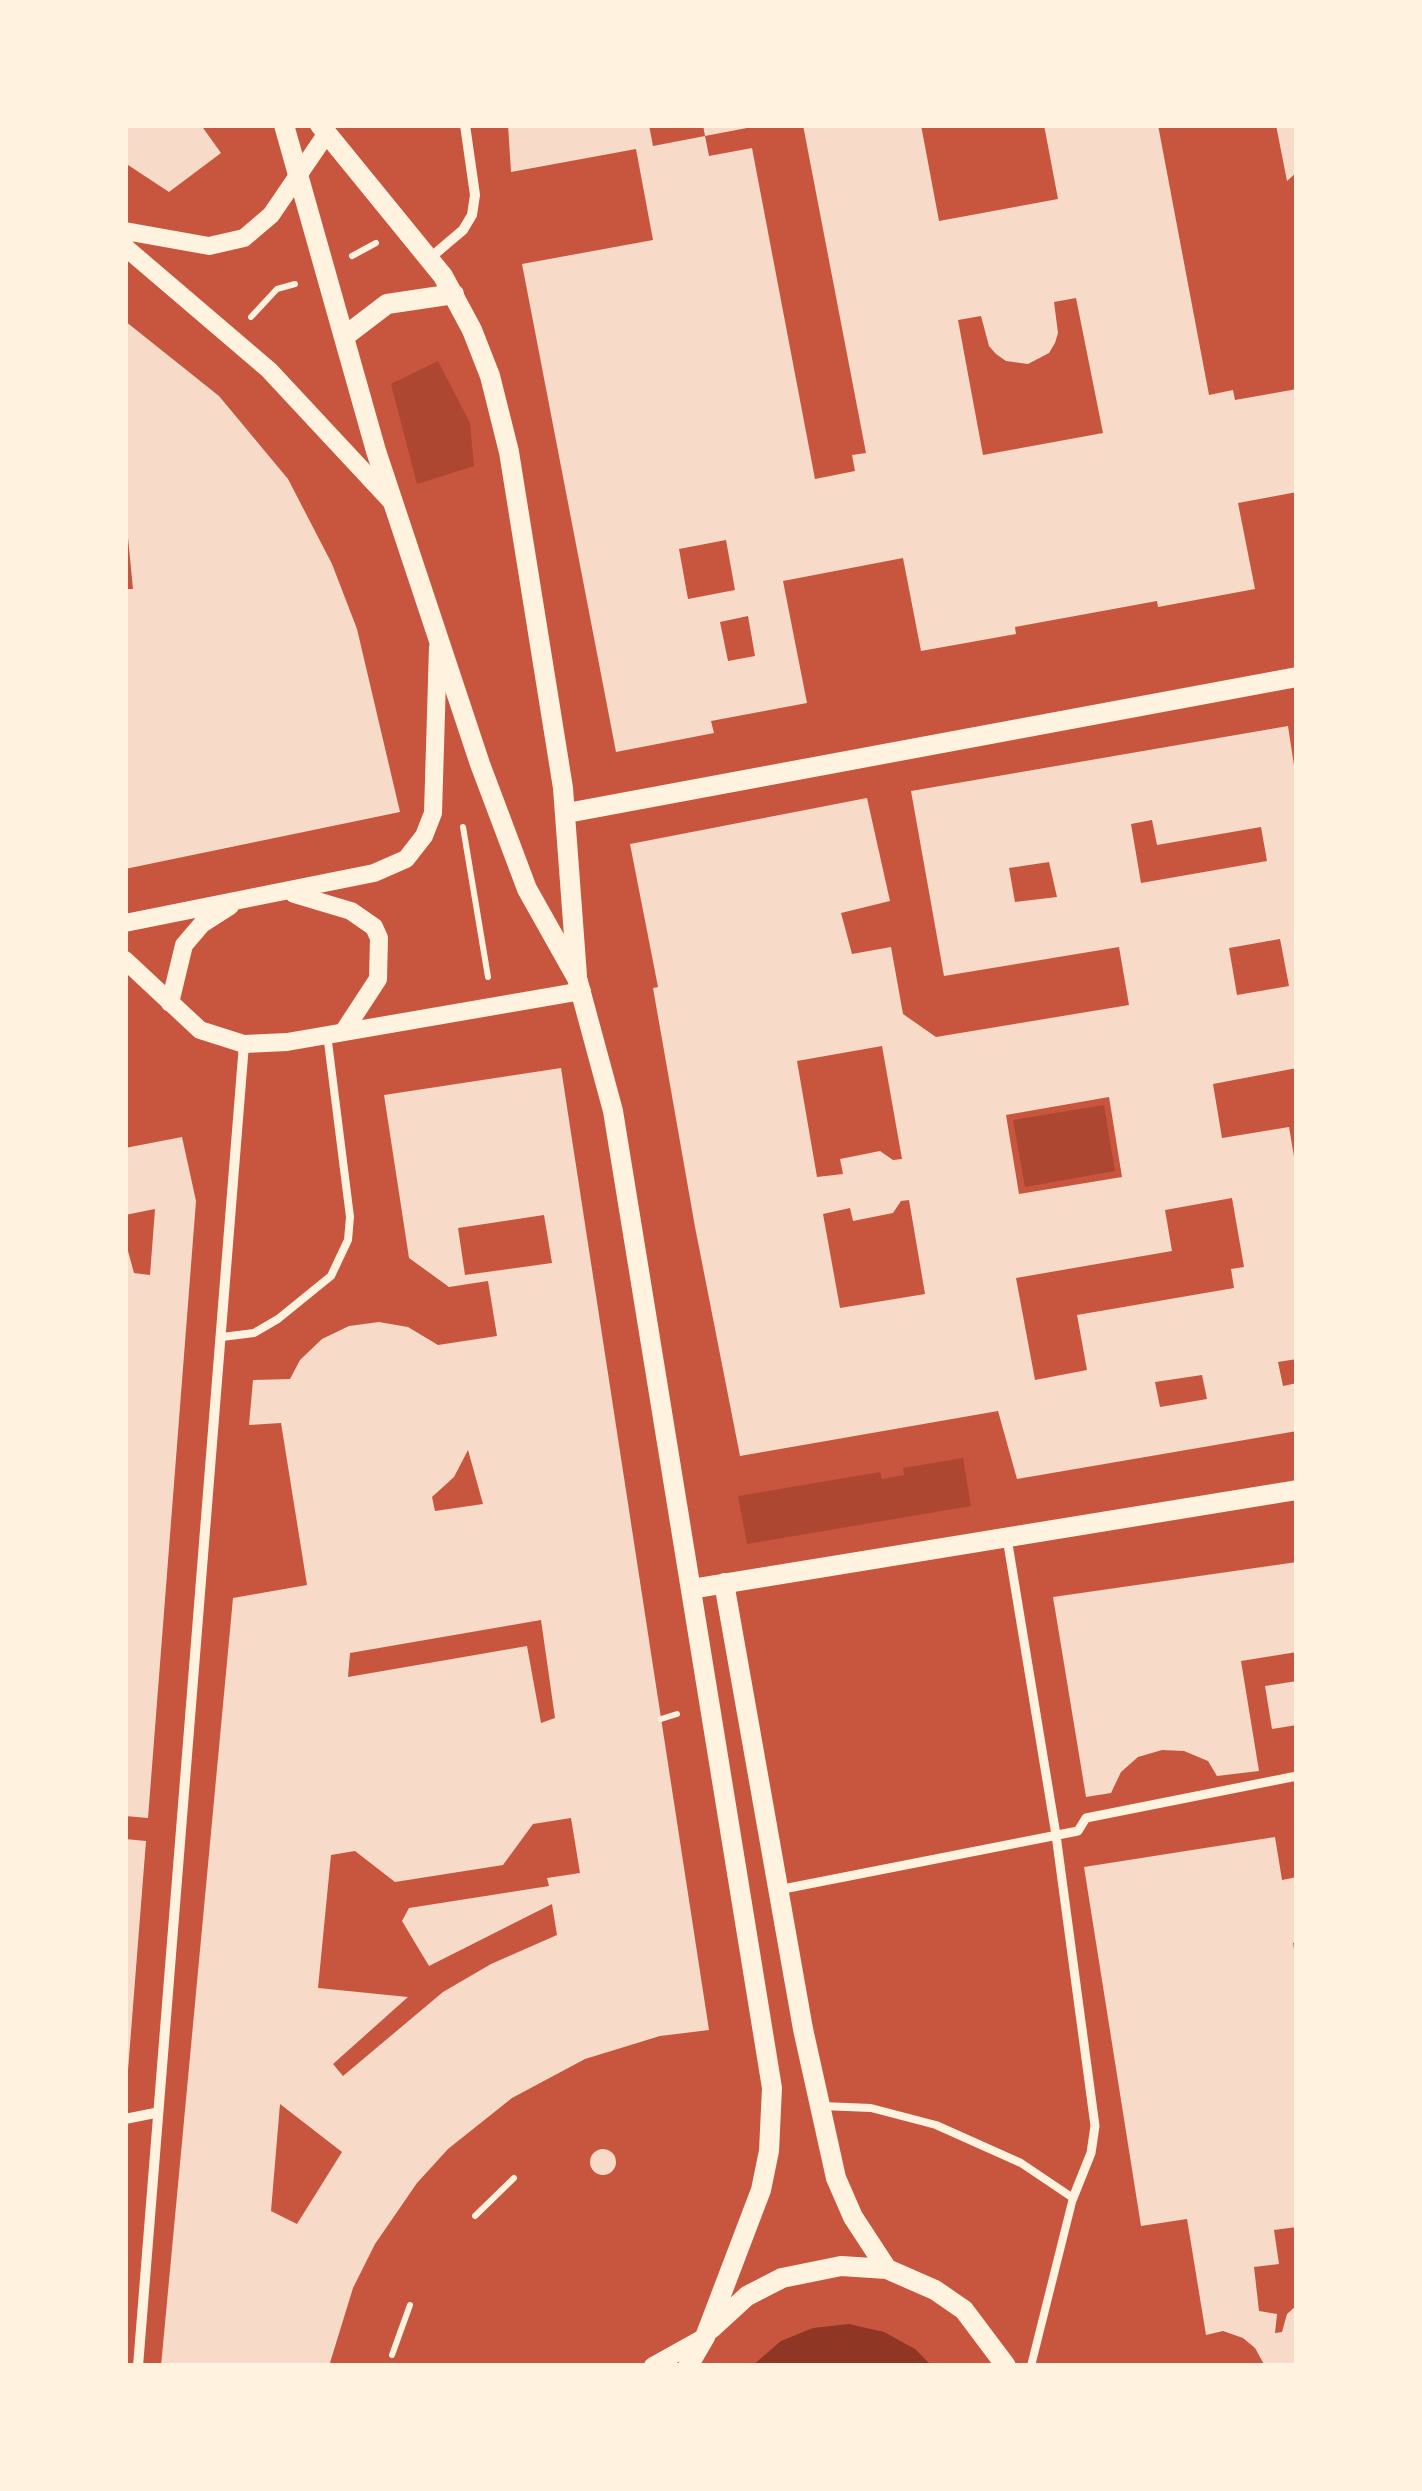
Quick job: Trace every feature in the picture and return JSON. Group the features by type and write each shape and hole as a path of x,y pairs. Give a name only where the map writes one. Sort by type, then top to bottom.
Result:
{"main road":[{"path":"284,125 392,502 438,638 520,873 580,984"},
{"path":"324,129 430,258 454,294 484,358 506,439 567,813 580,984 614,1110 767,2035 772,2088 766,2171 704,2336 688,2366"},
{"path":"345,336 370,314 400,299 454,294"},
{"path":"567,813 1297,676"},
{"path":"691,1589 1297,1490"},
{"path":"724,1584 820,2106 843,2198 886,2269"},
{"path":"704,2336 747,2296 782,2278 842,2266 886,2269 934,2290 964,2310 1006,2366"}],"street":[{"path":"430,258 472,215 474,195 465,125"},
{"path":"125,231 188,244 228,244 260,227 300,176 324,129"},
{"path":"125,248 280,380 392,502"},
{"path":"125,924 374,873 406,859 424,836 433,813 438,638"},
{"path":"284,892 324,900 351,911 374,927 379,938 378,979 336,1033"},
{"path":"170,1003 177,960 193,934 214,916 254,896"},
{"path":"125,960 200,1030 244,1044 485,1009 580,984"},
{"path":"138,2366 155,2114 244,1044"},
{"path":"1007,1538 1056,1835 1094,2126 1091,2153 1073,2198"},
{"path":"778,1890 1078,1832 1086,1818 1297,1776"},
{"path":"125,2119 155,2114"},
{"path":"653,2366 704,2336"}],"lane":[{"path":"222,1337 254,1333 278,1319 331,1276 348,1240 350,1217 336,1033"},
{"path":"820,2106 871,2108 936,2125 1021,2163 1073,2198 1032,2366"}],"path":[{"path":"351,257 386,237"},
{"path":"273,277 277,289"},
{"path":"250,318 277,289 295,284"},
{"path":"460,812 485,1009"},
{"path":"662,1719 678,1714"},
{"path":"475,2216 514,2178"},
{"path":"392,2355 410,2305"}],"shaded area":[{"path":"438,361 470,423 474,466 417,484 391,384"},
{"path":"1104,1105 1115,1171 1025,1187 1013,1120"},
{"path":"963,1458 971,1506 747,1544 738,1496 880,1472 882,1479 904,1475 903,1468"},
{"path":"849,2324 884,2332 915,2349 932,2366 752,2366 781,2341 813,2328"}],"building":[{"path":"125,125 201,125 221,153 169,192 125,163"},
{"path":"508,125 649,125 653,146 705,136 709,156 752,148 815,479 855,471 852,455 866,453 803,125 921,125 939,221 1058,199 1044,125 1158,125 1209,395 1233,390 1235,400 1297,389 1297,492 1238,503 1255,589 1158,607 1157,601 1015,627 1016,634 921,651 903,558 783,581 807,703 711,721 714,733 616,752 522,264 653,240 636,149 511,172","holes":["1076,298 1103,433 983,455 958,320 981,316 989,346 996,354 1006,361 1028,364 1049,353 1055,343 1058,333 1054,302","726,540 735,590 688,599 679,549","748,616 755,656 728,661 720,622"]},
{"path":"703,125 752,125 752,127 705,136"},
{"path":"1276,125 1297,125 1297,172 1287,181"},
{"path":"125,321 219,396 288,479 332,564 357,629 400,812 125,869 125,589 133,589 125,507"},
{"path":"1288,726 1297,785 1297,1068 1213,1084 1222,1138 1289,1127 1297,1174 1297,1359 1278,1362 1283,1386 1297,1383 1297,1431 1017,1479 998,1411 740,1456 695,1227 653,988 658,987 630,844 867,798 890,901 841,913 852,954 891,947 903,1014 936,1037 1129,1005 1119,947 944,976 911,791","holes":["1152,820 1157,845 1261,827 1267,861 1141,883 1131,824","1049,862 1057,897 1015,902 1009,868","1280,939 1289,986 1237,995 1229,948","882,1046 902,1159 893,1160 880,1151 840,1159 843,1174 817,1177 797,1061","1109,1097 1122,1177 1019,1194 1006,1115","1232,1198 1244,1267 1231,1269 1234,1288 1077,1315 1087,1370 1035,1380 1016,1278 1172,1251 1165,1210","909,1200 925,1294 840,1308 823,1214 850,1208 853,1221 893,1213 901,1201","1202,1375 1207,1399 1160,1407 1155,1382"]},
{"path":"561,1068 709,2030 660,2036 585,2059 512,2098 448,2149 417,2183 375,2244 353,2288 329,2366 161,2366 233,1598 307,1585 281,1423 249,1425 253,1380 290,1379 300,1360 322,1339 349,1326 379,1322 408,1327 438,1345 497,1336 488,1281 449,1287 409,1258 384,1095","holes":["544,1215 552,1263 465,1275 458,1228","468,1450 483,1504 435,1511 432,1497 454,1477","541,1620 555,1718 541,1723 527,1646 348,1677 350,1653","571,1818 580,1873 547,1878 549,1886 409,1908 402,1921 429,1966 552,1904 557,1935 491,1964 443,1992 343,2076 333,2064 408,1997 318,1988 331,1855 355,1851 395,1882 503,1865 533,1824","280,2104 342,2152 297,2224 271,2211"]},
{"path":"182,1137 196,1201 148,1818 125,1816 125,1240 134,1273 150,1275 155,1209 125,1215 125,1148"},
{"path":"1297,1562 1297,1652 1241,1661 1259,1771 1217,1776 1208,1761 1184,1751 1162,1750 1138,1757 1121,1772 1111,1793 1086,1797 1053,1597"},
{"path":"1297,1681 1297,1725 1272,1729 1265,1686"},
{"path":"1275,1837 1282,1880 1297,1877 1297,1942 1293,1943 1297,1967 1297,2227 1274,2230 1279,2264 1254,2267 1259,2311 1277,2314 1275,2333 1282,2332 1287,2314 1297,2305 1297,2366 1265,2366 1255,2348 1243,2338 1223,2331 1206,2335 1187,2219 1141,2226 1084,1867"},
{"path":"125,1839 146,1841 128,2070 125,2070"},
{"path":"603,2149 612,2153 616,2162 612,2171 603,2175 594,2171 590,2162 594,2153"}]}
